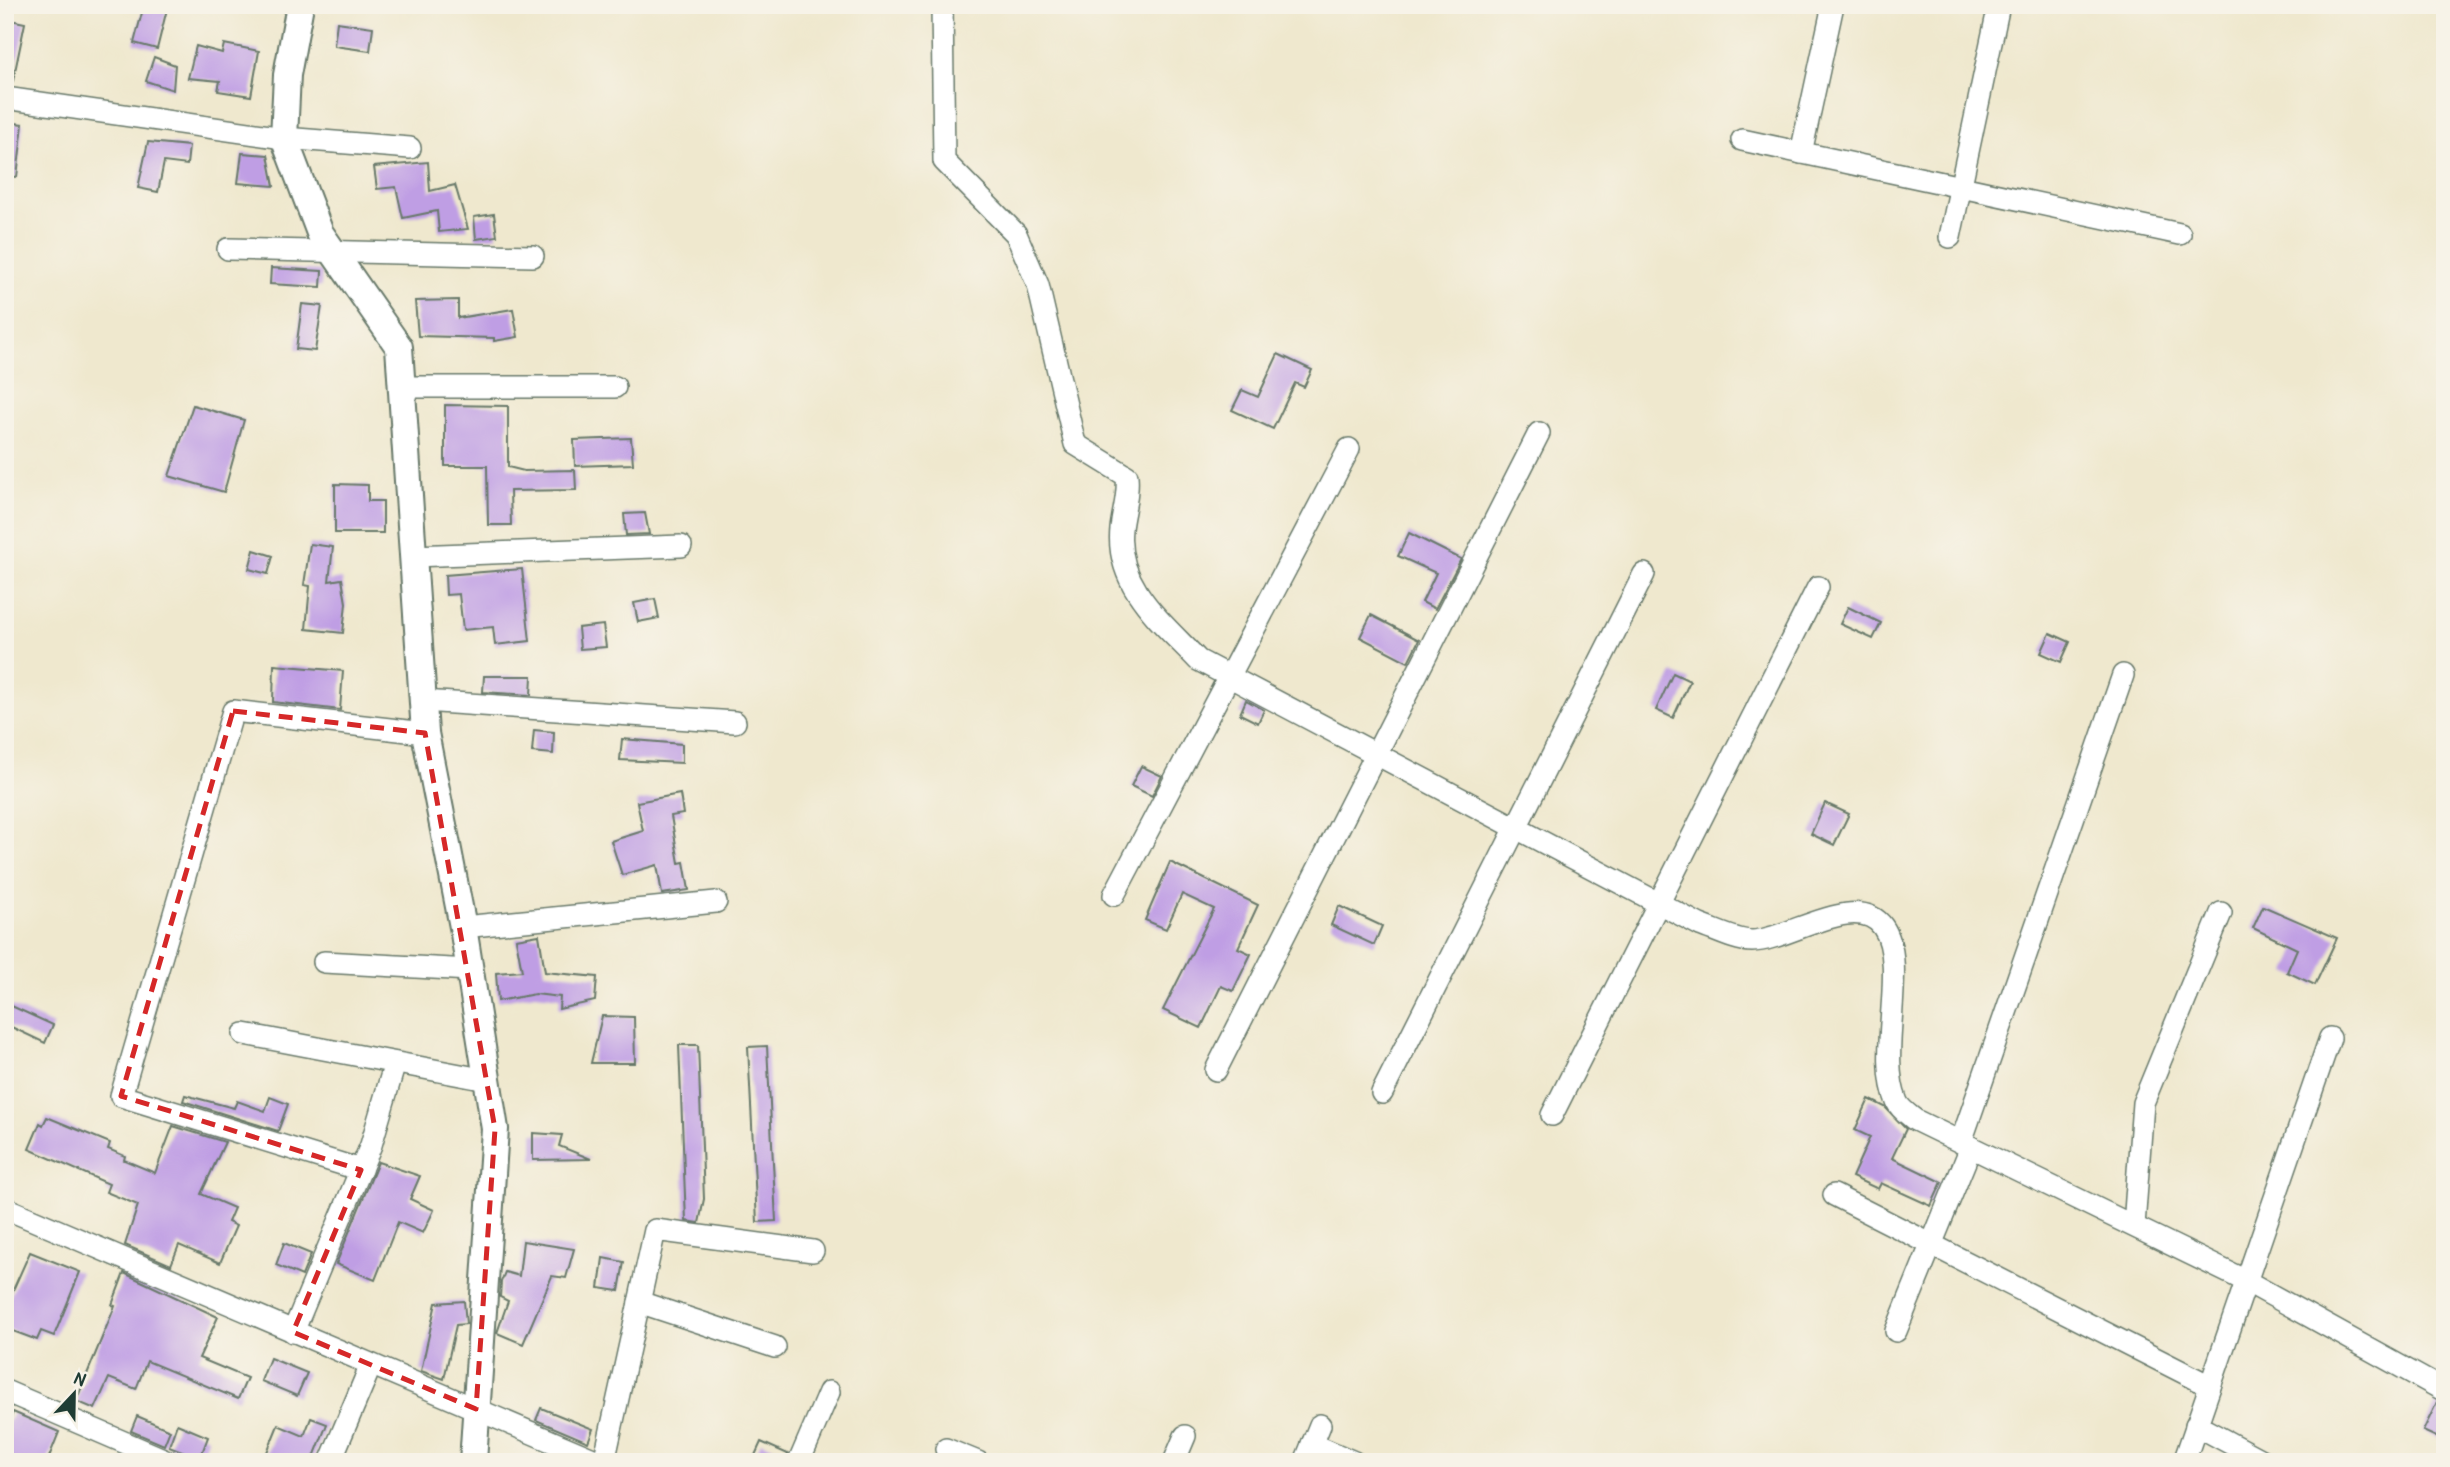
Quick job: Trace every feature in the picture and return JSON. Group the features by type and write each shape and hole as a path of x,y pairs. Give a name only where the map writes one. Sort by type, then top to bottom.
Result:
{"street":[{"path":"300,5 287,75 284,138 320,233 399,347 425,733 463,927 495,1129 472,1462"},
{"path":"942,5 944,161 1016,234 1038,285 1061,377 1068,424 1076,444 1127,476 1129,495 1121,530 1122,562 1137,596 1198,660 1700,925 1752,941 1851,912 1869,915 1883,927 1892,954 1889,1064 1897,1104 1915,1121 2246,1281 2445,1391"},
{"path":"1801,153 1833,5"},
{"path":"1950,237 1999,5"},
{"path":"5,98 284,138 410,148"},
{"path":"1742,140 2180,234"},
{"path":"228,249 533,256"},
{"path":"401,387 615,387"},
{"path":"1216,1070 1539,433"},
{"path":"1114,895 1349,449"},
{"path":"413,556 681,546"},
{"path":"1382,1093 1644,575"},
{"path":"1552,1115 1818,587"},
{"path":"1896,1331 1931,1244 1966,1144 2123,675"},
{"path":"423,701 735,722"},
{"path":"361,1170 121,1096 233,711 425,733"},
{"path":"463,927 716,902"},
{"path":"2134,1226 2143,1103 2221,913"},
{"path":"324,962 470,970"},
{"path":"244,1034 488,1080"},
{"path":"2184,1462 2330,1038"},
{"path":"293,1332 361,1170 395,1063"},
{"path":"1834,1195 2210,1386"},
{"path":"5,1209 602,1462 655,1230 813,1251"},
{"path":"639,1302 775,1347"},
{"path":"330,1462 371,1365"},
{"path":"5,1391 170,1462"},
{"path":"799,1462 829,1392"},
{"path":"2196,1425 2265,1462"},
{"path":"1174,1462 1185,1436"},
{"path":"1313,1444 1354,1462"},
{"path":"946,1449 978,1462"}],"highlighted area":[{"path":"233,711 425,733 495,1129 476,1409 293,1332 361,1170 121,1096"}],"building":[{"path":"144,5 168,5 157,49 134,43"},
{"path":"5,19 25,23 13,81 5,80"},
{"path":"337,22 373,27 370,51 334,46"},
{"path":"224,44 259,51 251,96 218,91 220,81 188,78 196,46 222,53"},
{"path":"154,57 175,65 173,90 146,81"},
{"path":"5,122 23,124 17,177 5,176"},
{"path":"148,142 189,146 187,165 164,162 158,192 138,188"},
{"path":"242,153 268,155 274,186 238,183"},
{"path":"428,162 430,191 455,185 468,229 439,232 437,211 403,218 396,187 377,189 374,167"},
{"path":"494,214 497,236 476,239 474,217"},
{"path":"271,268 322,271 321,287 270,284"},
{"path":"458,300 458,318 513,309 518,337 494,341 494,338 418,336 415,301"},
{"path":"302,304 322,306 315,351 296,349"},
{"path":"1278,354 1312,370 1304,387 1295,383 1273,429 1232,410 1242,390 1258,397"},
{"path":"193,405 244,420 224,492 169,476"},
{"path":"445,405 508,406 508,467 524,471 575,470 576,490 510,491 511,525 488,525 487,466 445,466"},
{"path":"631,438 633,464 575,466 574,440"},
{"path":"335,484 368,485 368,501 383,501 383,533 335,533"},
{"path":"645,513 649,534 626,535 624,514"},
{"path":"1409,533 1461,559 1435,609 1422,602 1436,573 1398,556"},
{"path":"310,544 333,547 329,581 342,579 346,603 343,633 306,629 310,586 304,585"},
{"path":"254,550 273,556 268,574 249,569"},
{"path":"522,569 530,641 495,645 493,627 463,630 459,594 446,595 445,575"},
{"path":"655,599 659,618 638,622 634,603"},
{"path":"1848,607 1881,623 1873,639 1840,624"},
{"path":"1371,615 1419,640 1408,662 1360,637"},
{"path":"603,625 606,647 580,649 578,628"},
{"path":"2050,633 2070,642 2061,662 2041,653"},
{"path":"274,665 343,671 340,710 273,702"},
{"path":"1673,673 1690,681 1673,718 1656,710"},
{"path":"484,676 532,676 531,695 483,692"},
{"path":"1246,700 1264,710 1258,723 1240,714"},
{"path":"534,730 554,732 553,754 532,752"},
{"path":"622,739 682,744 682,763 620,760"},
{"path":"1141,766 1162,776 1152,796 1131,786"},
{"path":"680,794 683,814 671,816 679,863 684,862 689,890 662,894 657,865 622,875 611,841 643,831 637,802"},
{"path":"1825,803 1849,814 1834,845 1811,834"},
{"path":"1170,862 1258,905 1238,948 1251,954 1233,991 1221,986 1201,1028 1163,1010 1214,909 1182,894 1166,929 1145,920"},
{"path":"1339,906 1382,926 1374,945 1331,925"},
{"path":"2263,906 2337,938 2315,985 2287,972 2297,949 2253,928"},
{"path":"539,935 545,972 597,977 595,1001 559,1009 560,997 535,994 498,1001 496,973 522,971 516,939"},
{"path":"5,1003 53,1025 45,1043 5,1024"},
{"path":"602,1016 634,1017 635,1063 591,1063"},
{"path":"679,1045 698,1045 704,1199 699,1223 686,1221"},
{"path":"767,1046 776,1221 757,1222 748,1047"},
{"path":"185,1095 234,1108 237,1101 265,1111 270,1097 288,1104 278,1131 183,1101"},
{"path":"1869,1099 1885,1107 1906,1129 1892,1158 1942,1182 1931,1206 1881,1183 1878,1189 1852,1177 1870,1137 1855,1130"},
{"path":"47,1117 110,1143 108,1149 125,1156 124,1160 155,1173 173,1126 225,1142 201,1194 234,1208 228,1222 236,1226 220,1263 179,1245 171,1265 125,1245 138,1205 106,1192 109,1184 29,1149 40,1123 43,1125"},
{"path":"533,1133 562,1135 559,1146 591,1159 533,1160"},
{"path":"378,1162 420,1176 410,1199 434,1210 423,1233 398,1222 375,1280 336,1264"},
{"path":"523,1241 574,1249 566,1278 552,1276 523,1344 497,1333 508,1301 500,1297 501,1282 505,1272 519,1276"},
{"path":"284,1243 311,1254 302,1276 276,1265"},
{"path":"30,1252 80,1272 54,1336 41,1331 37,1340 5,1328 5,1308"},
{"path":"603,1258 624,1262 619,1291 599,1288"},
{"path":"124,1273 218,1317 199,1358 247,1378 238,1399 147,1361 136,1389 109,1378 95,1409 76,1401 115,1306 112,1305"},
{"path":"464,1301 466,1324 456,1325 444,1379 421,1371 436,1303"},
{"path":"270,1358 307,1373 297,1396 261,1381"},
{"path":"2437,1402 2445,1404 2445,1441 2423,1431"},
{"path":"541,1408 593,1429 588,1442 536,1420"},
{"path":"13,1412 59,1432 47,1462 15,1462 5,1458 5,1431"},
{"path":"137,1416 170,1430 164,1445 131,1431"},
{"path":"311,1418 327,1424 312,1462 263,1462 278,1425 304,1436"},
{"path":"177,1424 208,1437 200,1458 169,1446"},
{"path":"761,1442 788,1454 786,1462 752,1462"}]}
